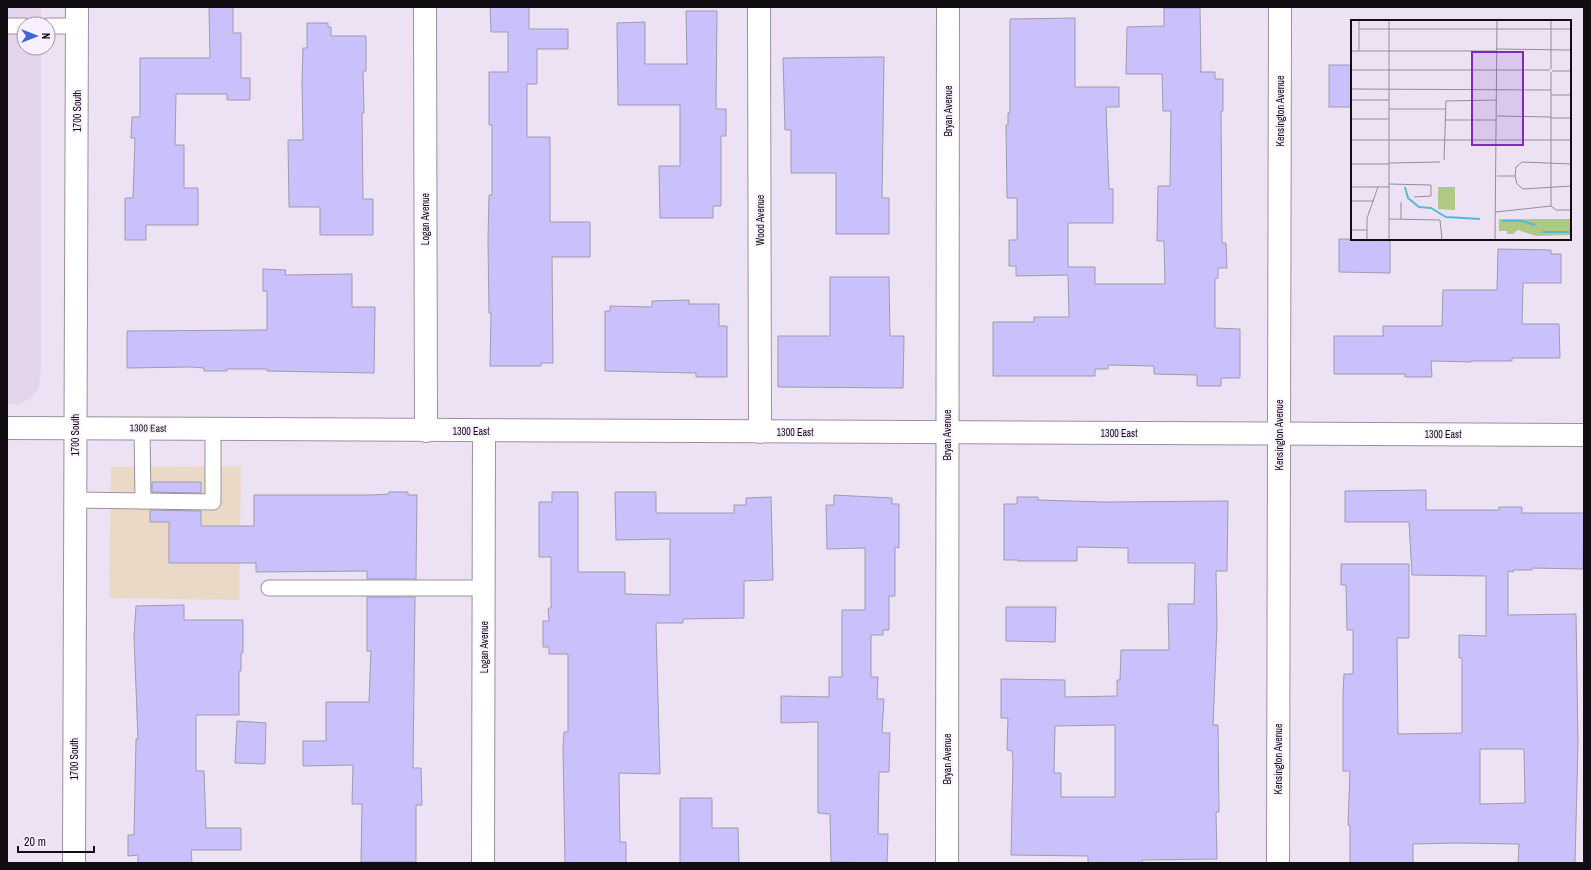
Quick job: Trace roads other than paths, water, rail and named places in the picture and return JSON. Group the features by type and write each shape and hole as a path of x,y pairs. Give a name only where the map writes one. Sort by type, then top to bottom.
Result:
{"street":[{"name":"Logan Avenue","path":"425,7 426,431"},
{"name":"Wood Avenue","path":"759,7 760,432"},
{"name":"Bryan Avenue","path":"946,863 948,7"},
{"name":"Kensington Avenue","path":"1278,863 1280,7"},
{"name":"1700 South","path":"74,863 77,16"},
{"name":"1300 East","path":"7,428 76,427 426,431 947,432 1584,436"},
{"name":"Logan Avenue","path":"483,863 484,431"}],"lane":[{"path":"56,23 77,16"},
{"path":"142,428 142,501"},
{"path":"75,500 213,502 213,429"},
{"path":"269,588 484,588"}]}
